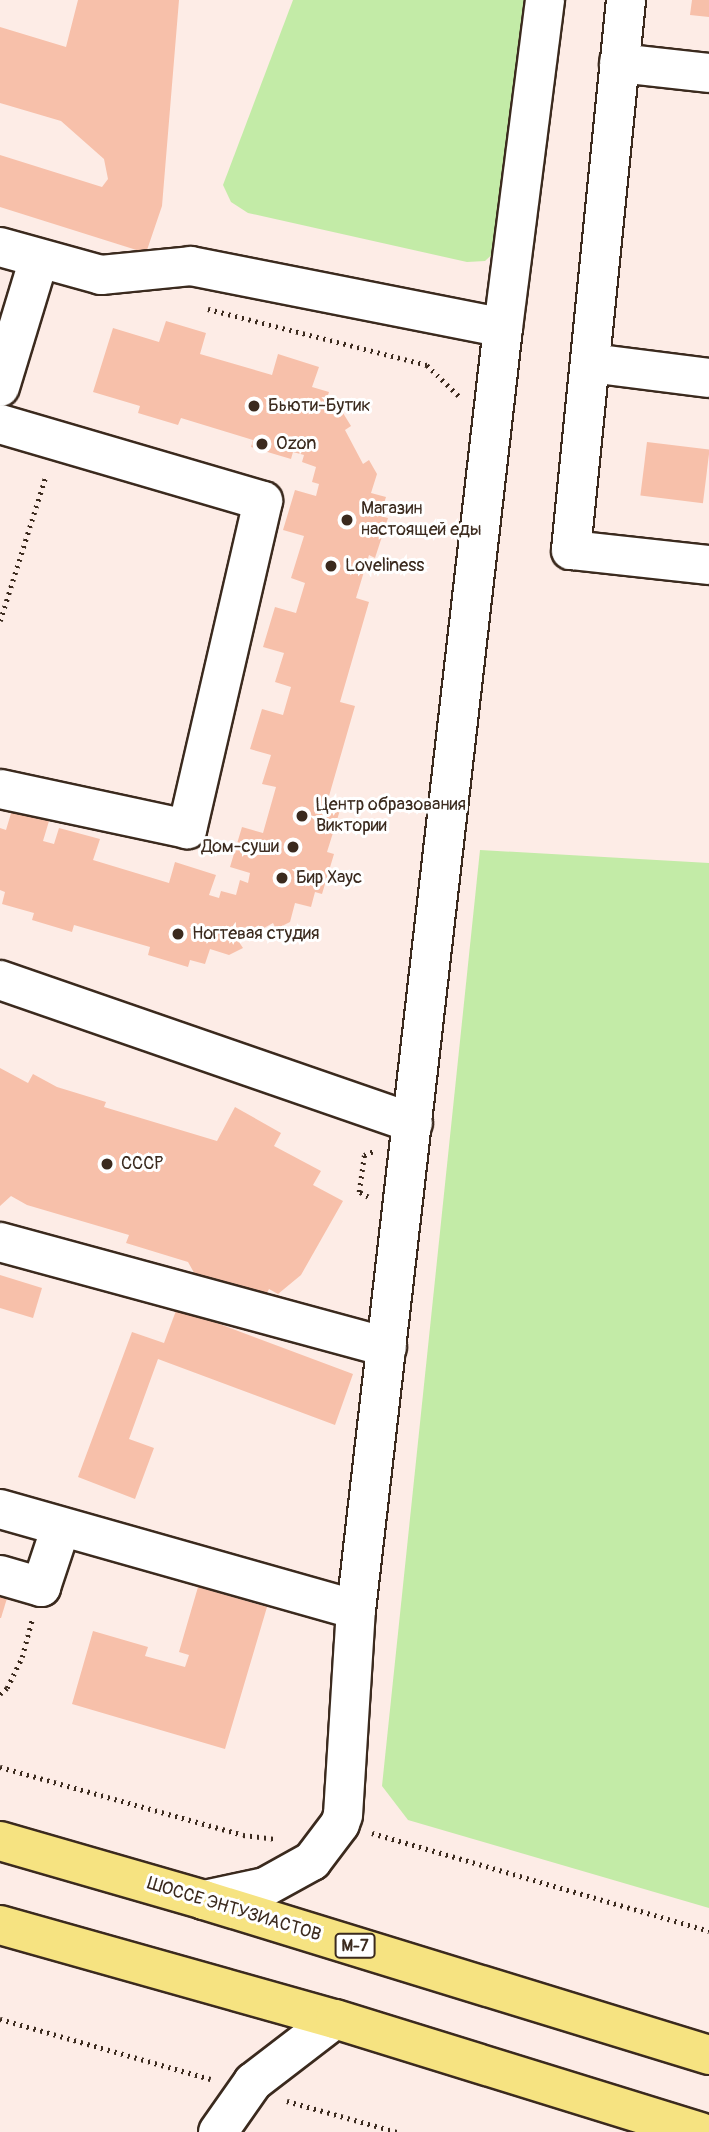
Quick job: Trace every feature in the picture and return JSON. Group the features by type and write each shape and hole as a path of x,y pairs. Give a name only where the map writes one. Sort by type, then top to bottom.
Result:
{"highway":[{"name":"ШОССЕ ЭНТУЗИАСТОВ","path":"0,1841 204,1900 709,2055"},
{"path":"0,1925 335,2019 701,2132"}],"street":[{"path":"204,1900 265,1888 313,1861 340,1824 345,1795 356,1610 387,1347 401,1120 545,0"},
{"path":"626,0 571,550 709,565"},
{"path":"619,64 709,73"},
{"path":"0,247 101,275 191,266 503,328"},
{"path":"0,387 39,259"},
{"path":"590,363 709,378"},
{"path":"0,789 187,829 263,501 1,424"},
{"path":"0,980 401,1120"},
{"path":"0,1242 387,1347"},
{"path":"0,1509 356,1610"},
{"path":"0,1575 41,1587 61,1527"},
{"path":"218,2132 247,2089 335,2019"}],"path":[{"path":"208,309 427,365 464,400"},
{"path":"0,621 57,440"},
{"path":"370,1199 359,1192 364,1155 387,1146 401,1120"},
{"path":"0,1694 7,1688 22,1657 41,1587"},
{"path":"0,1767 243,1835 284,1839"},
{"path":"340,1824 709,1931"},
{"path":"0,2019 397,2132"}],"green space":[{"path":"293,0 527,0 498,249 485,261 467,262 248,213 231,202 223,185"},
{"path":"480,850 709,863 709,1908 408,1820 382,1786"}],"building":[{"path":"78,0 179,0 162,206 146,253 0,207 0,155 102,187 108,179 104,159 61,121 0,103 0,27 66,47"},
{"path":"692,0 709,0 709,17 690,15"},
{"path":"166,321 206,333 200,354 272,375 278,354 319,367 312,387 329,392 324,407 343,413 351,426 345,430 363,464 369,460 377,474 371,493 386,497 380,516 388,518 375,558 369,555 356,598 369,602 340,702 355,706 327,803 341,807 327,852 334,854 322,894 315,892 311,907 295,903 290,922 276,929 273,923 239,942 243,948 229,955 210,949 205,964 190,960 188,967 148,955 150,947 74,925 72,932 32,920 34,913 2,904 5,892 0,890 0,828 6,830 12,810 49,821 43,841 54,844 59,828 100,839 93,860 169,883 175,862 216,875 209,895 219,898 221,891 236,895 240,880 248,883 250,873 230,867 242,827 263,833 276,787 262,784 271,755 250,749 262,709 283,715 291,687 275,682 284,653 263,647 275,607 296,613 305,583 291,578 304,536 283,530 295,490 316,496 319,484 312,482 316,467 302,462 304,455 293,452 291,459 251,447 253,440 181,418 178,425 138,413 140,406 93,392 113,328 159,342"},
{"path":"647,442 709,450 703,503 640,496"},
{"path":"0,1068 28,1083 33,1074 57,1087 106,1102 104,1107 217,1141 235,1107 281,1133 274,1146 321,1171 313,1185 343,1201 301,1275 278,1294 269,1289 263,1300 197,1278 188,1262 126,1243 129,1235 27,1205 11,1196 0,1206"},
{"path":"0,1275 42,1288 33,1318 0,1308"},
{"path":"177,1308 353,1374 335,1425 158,1359 129,1439 154,1448 135,1499 78,1477 132,1332 164,1343"},
{"path":"198,1587 267,1607 225,1749 72,1704 93,1631 148,1647 145,1656 185,1667 189,1655 179,1652"},
{"path":"0,1593 8,1595 1,1618 0,1618"}],"place":[{"name":"Бьюти-Бутик","path":"254,406"},
{"name":"Ozon","path":"262,444"},
{"name":"Магазин настоящей еды","path":"347,520"},
{"name":"Loveliness","path":"331,566"},
{"name":"Центр образования Виктории","path":"302,816"},
{"name":"Дом-суши","path":"293,847"},
{"name":"Бир Хаус","path":"282,878"},
{"name":"Ногтевая студия","path":"178,934"},
{"name":"СССР","path":"107,1164"}]}
